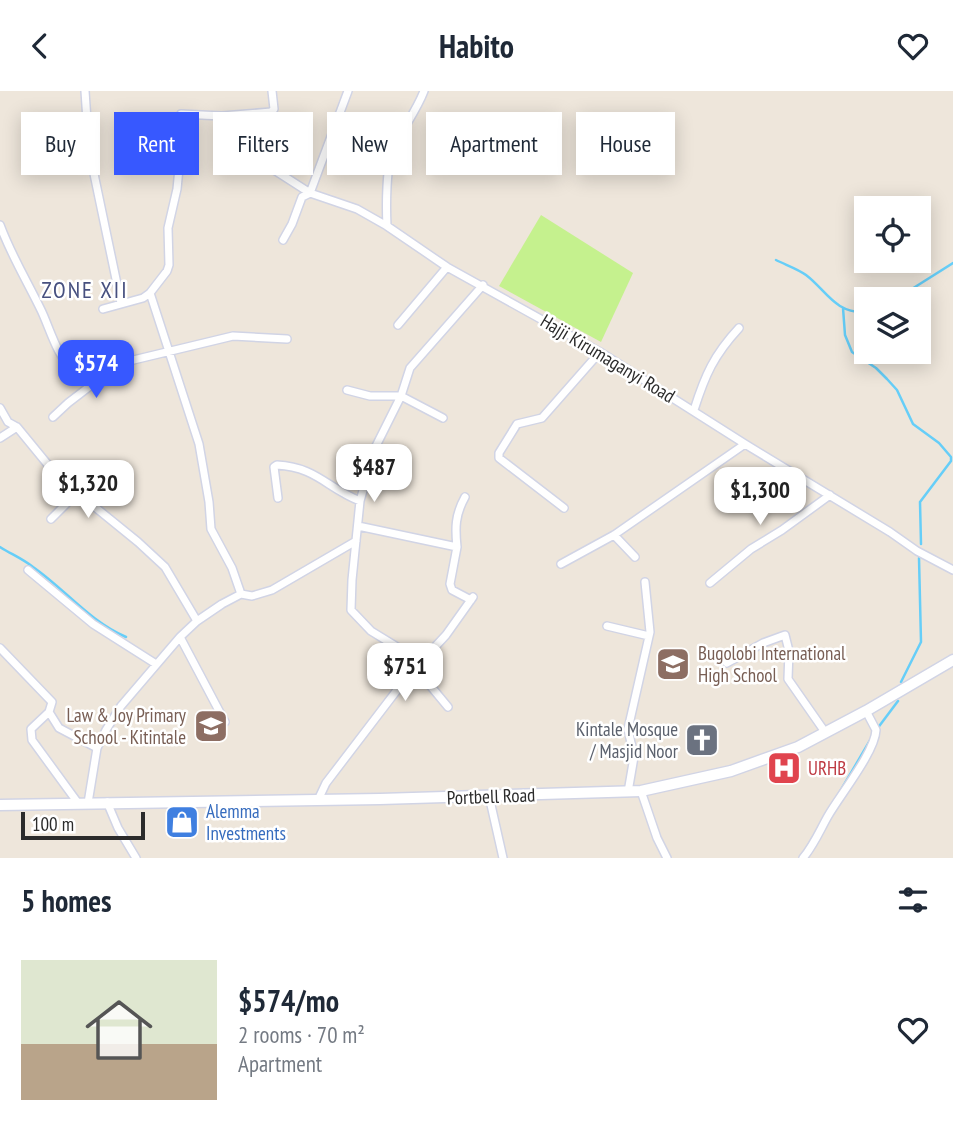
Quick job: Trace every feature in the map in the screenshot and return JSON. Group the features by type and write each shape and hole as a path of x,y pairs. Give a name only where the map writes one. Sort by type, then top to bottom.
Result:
{"main road":[{"name":"Portbell Road","path":"0,804 318,800 641,791 731,771 798,747 953,660"}],"street":[{"path":"85,91 86,112"},
{"path":"199,115 271,112 274,109 272,91"},
{"path":"283,240 302,197 310,193 348,91"},
{"path":"387,226 389,162 393,149 414,115 424,91"},
{"path":"95,175 121,303"},
{"path":"103,309 143,298 167,271 168,228 178,175"},
{"name":"Hajji Kirumaganyi Road","path":"282,175 310,193 357,209 387,226 447,267 600,352 745,444 890,531 917,551 953,570"},
{"path":"0,225 15,264 41,309 67,365 76,369 169,353 233,336 287,339"},
{"path":"398,325 447,267"},
{"path":"420,661 371,631 354,615 350,605 360,501 375,448 401,396 410,368 483,285"},
{"path":"149,293 199,444 211,529 232,568 241,594"},
{"path":"694,410 708,371 720,348 739,328"},
{"path":"564,508 499,459 499,453 517,424 542,418 600,352"},
{"path":"53,417 121,363"},
{"path":"346,390 370,396 401,396 443,418"},
{"path":"0,408 4,423 17,427 58,477 165,567 198,621"},
{"path":"0,437 17,427"},
{"path":"561,564 614,535 745,444"},
{"path":"278,498 274,467 277,465 306,469 347,496 360,501"},
{"path":"51,519 76,494"},
{"path":"710,583 751,549 830,495"},
{"path":"318,800 327,783 420,661 446,635 472,599 452,590 450,585 457,547 455,524 465,497"},
{"path":"358,526 457,547"},
{"path":"614,535 635,557"},
{"path":"83,803 97,748 121,706 180,637 222,604 241,594 252,596 272,590 356,541"},
{"path":"28,570 93,624 156,664"},
{"path":"628,792 634,757 628,729 649,636 645,582"},
{"path":"607,626 649,636"},
{"path":"727,663 763,643 785,635 789,652 788,679 825,733"},
{"path":"180,637 225,722"},
{"path":"0,648 52,702 49,712 32,729 32,740 83,803"},
{"path":"420,661 419,672 448,707"},
{"path":"803,858 811,849 828,815 873,744 876,730 866,711"},
{"path":"49,712 60,728 97,748"},
{"path":"641,791 667,858"},
{"path":"489,796 503,858"},
{"path":"107,802 118,828 136,858"}],"green space":[{"path":"541,215 633,273 601,342 499,286"}],"waterway":[{"path":"776,260 806,275 832,300 854,312"},
{"path":"915,287 953,263"},
{"path":"843,308 845,335 852,352 887,379 897,390 913,424 939,443 951,457 951,461 920,502 921,544"},
{"path":"0,547 45,576 100,623 126,637"},
{"path":"901,682 921,642 919,558"},
{"path":"877,729 898,701"},
{"path":"838,795 872,737"},
{"path":"806,849 815,834"}],"place":[{"name":"Bugolobi International High School","path":"673,664"},
{"name":"Law & Joy Primary School - Kitintale","path":"211,726"},
{"name":"Kintale Mosque / Masjid Noor","path":"702,740"},
{"name":"URHB","path":"784,768"},
{"name":"Alemma Investments","path":"182,822"}],"district":[{"name":"ZONE XII","path":"85,289"}]}
